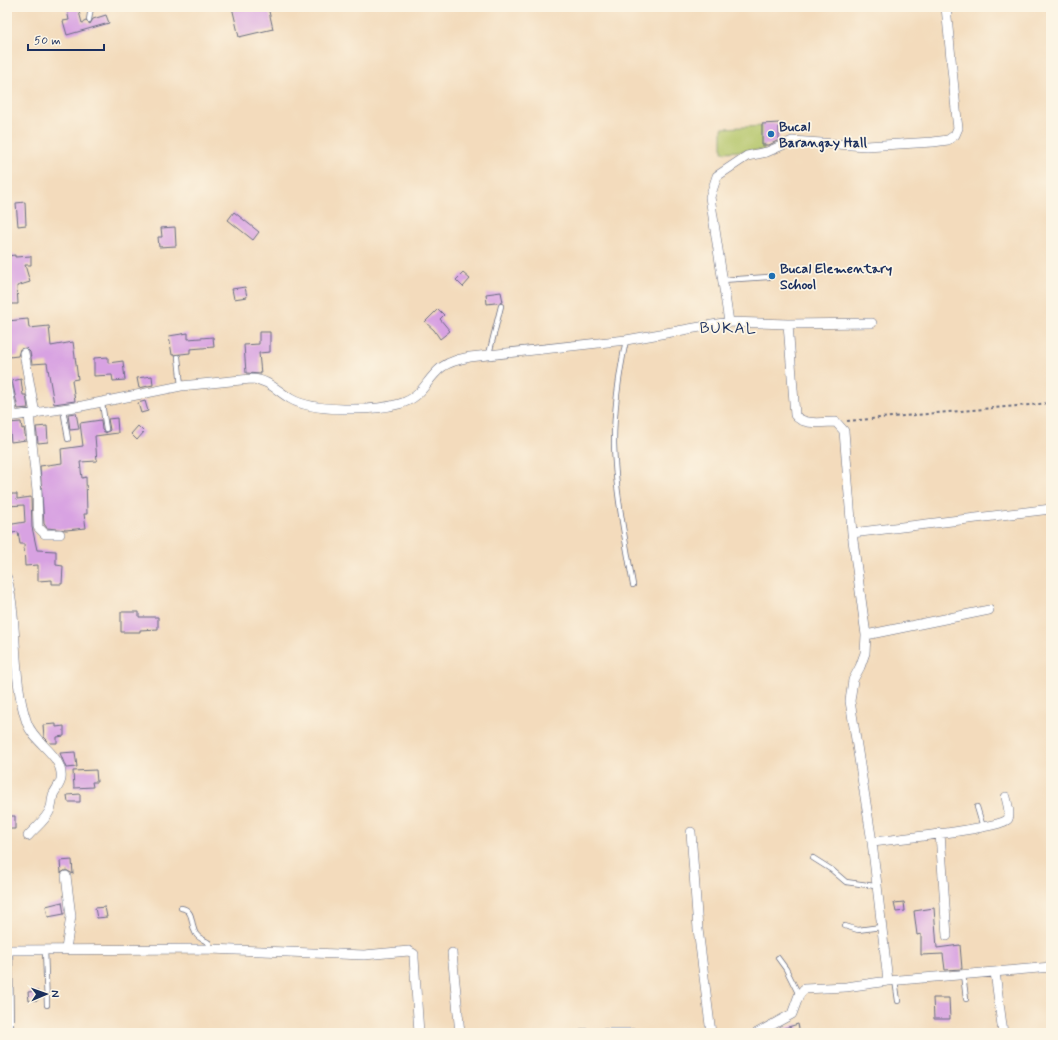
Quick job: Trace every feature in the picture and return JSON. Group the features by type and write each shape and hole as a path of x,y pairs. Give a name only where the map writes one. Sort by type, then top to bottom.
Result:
{"street":[{"path":"729,322 710,197 717,176 747,156 767,152 792,142 866,146 933,142 948,140 955,135 958,128 946,7"},
{"path":"7,383 10,417 102,403 210,381 259,379 268,383 290,399 306,405 349,410 396,405 411,400 419,394 441,368 452,362 470,357 626,340 729,322 788,324 872,323"},
{"path":"788,324 795,415 798,420 804,422 836,422 844,431 852,533 866,635 865,653 853,680 850,701 872,842 881,927 891,980"},
{"path":"24,353 32,414 38,527 45,534 60,534"},
{"path":"852,533 1051,509"},
{"path":"7,578 11,596 19,688 27,723 32,735 56,758 61,778 53,795 51,808 44,819 28,836"},
{"path":"866,635 989,610"},
{"path":"872,842 983,827 1007,820 1009,814 1006,797"},
{"path":"691,832 698,929 711,1033"},
{"path":"940,833 947,936"},
{"path":"66,876 70,916 66,949"},
{"path":"8,950 142,950 210,948 364,955 409,951 414,954 419,1033"},
{"path":"452,953 460,1033"},
{"path":"761,1032 792,1014 798,995 804,989 808,988 846,987 891,980 1051,967"},
{"path":"995,972 1003,1033"},
{"path":"584,1033 634,1033"}],"lane":[{"path":"89,20 91,7"},
{"path":"722,280 769,277"},
{"path":"489,354 501,306"},
{"path":"626,340 619,375 614,444 619,498 633,585"},
{"path":"178,357 181,386"},
{"path":"102,403 106,429"},
{"path":"63,409 68,439"},
{"path":"977,807 983,827"},
{"path":"813,858 832,870 846,882 876,886"},
{"path":"181,908 186,909 191,914 195,932 209,944 210,948"},
{"path":"846,926 858,930 881,927"},
{"path":"45,949 47,1006"},
{"path":"8,950 11,1033"},
{"path":"778,958 786,969 798,995"},
{"path":"963,974 966,999"},
{"path":"891,980 898,1001"}],"path":[{"path":"836,422 1051,403"}],"green space":[{"path":"763,126 764,150 722,152 722,128"}],"building":[{"path":"232,7 268,7 273,29 239,37"},
{"path":"78,8 82,23 86,21 90,24 93,19 106,15 109,23 67,35 63,21 69,20 67,10"},
{"name":"Bucal Barangay Hall","path":"779,123 779,140 769,145 762,145 762,124"},
{"path":"25,202 26,225 18,226 16,203"},
{"path":"234,212 259,232 253,240 228,220"},
{"path":"175,227 176,246 159,247 158,237 162,237 161,228"},
{"path":"15,255 15,257 31,256 31,265 25,265 30,282 17,286 18,304 7,304 7,256"},
{"path":"463,273 470,279 463,287 456,280"},
{"path":"245,287 247,297 234,299 232,289"},
{"path":"501,292 503,302 487,304 486,294"},
{"path":"438,309 444,315 440,319 450,331 440,339 434,330 425,322"},
{"path":"28,319 29,328 49,326 51,346 73,342 78,379 72,380 75,401 54,404 47,363 32,364 30,352 26,348 20,349 18,356 9,357 7,321"},
{"path":"259,332 270,332 270,352 259,353 261,374 246,373 244,345 259,344"},
{"path":"188,333 188,339 213,337 214,347 190,349 190,353 172,355 169,336"},
{"path":"108,357 108,363 123,361 125,380 113,381 112,375 94,376 94,358"},
{"path":"152,376 153,385 139,388 137,378"},
{"path":"21,379 23,395 26,395 28,408 18,409 12,381"},
{"path":"145,401 148,411 141,413 138,403"},
{"path":"76,413 79,429 70,430 68,414"},
{"path":"117,418 118,433 95,436 97,461 80,462 82,478 86,477 87,514 84,514 86,528 66,530 47,528 44,524 40,466 62,463 61,449 83,446 80,423 101,420 102,430 106,433 110,430 108,419"},
{"path":"21,422 22,429 24,428 26,440 11,442 9,423"},
{"path":"47,426 48,442 38,443 36,427"},
{"path":"138,426 144,432 137,440 131,434"},
{"path":"7,494 17,494 17,499 31,497 32,527 37,550 56,551 56,565 63,566 62,584 52,584 52,580 38,581 38,565 25,566 24,544 20,544 18,532 7,534 7,525 25,522 24,505 7,506"},
{"path":"121,612 139,612 139,617 158,617 158,629 140,630 140,632 121,632"},
{"path":"56,724 56,727 64,726 64,736 57,737 57,743 50,743 44,737 43,725"},
{"path":"75,752 77,767 66,768 60,753"},
{"path":"96,770 97,782 92,782 93,787 74,788 73,771"},
{"path":"80,794 80,802 68,802 67,795"},
{"path":"7,816 15,816 15,829 7,829"},
{"path":"72,860 73,874 66,870 61,873 60,861"},
{"path":"62,902 64,914 48,917 46,906"},
{"path":"904,902 905,911 896,912 894,903"},
{"path":"105,907 107,917 97,918 95,908"},
{"path":"934,908 937,948 960,945 962,969 945,970 943,954 921,955 921,934 917,935 914,911"},
{"path":"38,991 38,1000 29,1001 28,992"},
{"path":"933,998 949,998 950,1019 934,1019"},
{"path":"798,1024 800,1033 775,1033 775,1031"}],"place":[{"name":"Bucal Barangay Hall","path":"771,134"},
{"name":"Bucal Elementary School","path":"772,276"}],"district":[{"name":"BUKAL","path":"728,327"}]}
